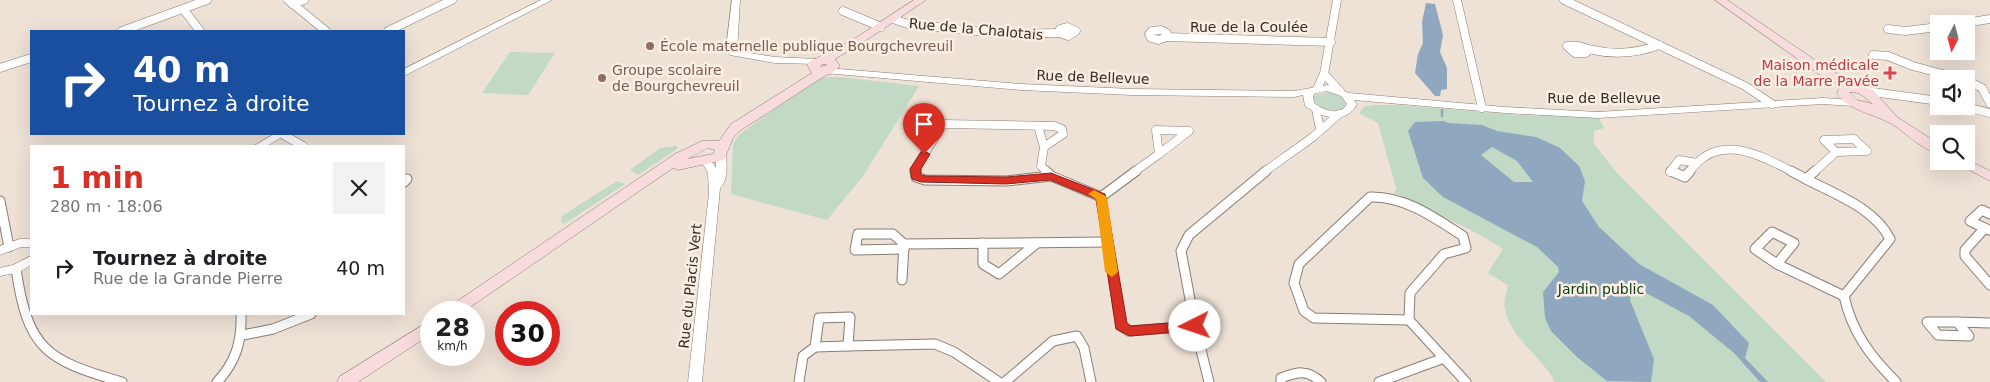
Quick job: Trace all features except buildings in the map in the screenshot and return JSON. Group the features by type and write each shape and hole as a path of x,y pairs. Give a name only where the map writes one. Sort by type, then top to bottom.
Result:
{"main road":[{"name":"Rue de la Chalotais","path":"717,149 736,127 823,66 841,59 854,44 921,0"},
{"path":"1720,0 1827,74 1861,90 1879,102 1895,121"},
{"path":"1827,74 1843,93 1858,104 1895,121 1930,144"},
{"path":"1843,93 1848,88 1861,90"},
{"path":"1858,104 1873,106 1879,102"},
{"path":"469,301 603,212 675,168 717,149"},
{"path":"1975,170 1990,178"},
{"path":"346,382 420,333"},
{"path":"350,382 364,370"}],"street":[{"path":"125,30 207,0"},
{"path":"290,2 304,0"},
{"path":"390,30 452,0"},
{"path":"405,72 548,0"},
{"name":"Rue de Bellevue","path":"736,0 732,51 741,55 775,60 799,67 823,66 911,77 1039,89 1275,94 1328,88 1347,97 1598,115 1823,101 1858,104"},
{"path":"1320,129 1308,96 1314,91 1324,74 1337,0"},
{"path":"1457,0 1482,108"},
{"path":"1564,0 1745,86 1772,104"},
{"path":"290,2 325,30"},
{"path":"184,10 199,30"},
{"path":"843,11 881,27"},
{"name":"Rue de la Chalotais","path":"892,19 908,24 1003,34 1060,33"},
{"path":"1975,21 1990,19"},
{"path":"1888,29 1905,31 1930,27"},
{"name":"Rue de la Coulée","path":"1167,37 1331,42"},
{"path":"1588,50 1608,52 1650,49 1659,45"},
{"path":"1873,55 1888,56 1930,71"},
{"path":"0,68 30,58"},
{"path":"1209,382 1195,326 1182,251 1189,235 1274,164 1313,137 1339,114 1349,110 1347,97 1324,74"},
{"path":"1975,85 1988,95 1990,103"},
{"path":"1861,90 1930,99"},
{"name":"Rue de Bellevue","path":"1823,101 1843,93"},
{"name":"Rue de Bellevue","path":"1275,94 1313,106 1325,113 1339,114"},
{"path":"1879,102 1897,94"},
{"path":"1975,109 1990,113"},
{"path":"1044,148 1063,134 1062,129 1054,126 943,124 915,169 916,177 925,180 1006,181 1051,176"},
{"path":"1038,126 1044,148 1041,166 1051,176 1101,197"},
{"path":"261,145 280,135"},
{"path":"284,135 301,145"},
{"name":"Rue du Placis Vert","path":"696,382 715,193 722,165 717,149"},
{"path":"1698,163 1710,152 1726,150 1751,152 1765,157 1874,217 1889,234 1890,239 1844,296 1848,321 1870,356 1896,382"},
{"path":"1806,180 1836,152"},
{"path":"1101,197 1159,154"},
{"name":"Rue du Placis Vert","path":"700,157 714,173 715,193"},
{"path":"1410,320 1314,318 1304,311 1294,282 1299,264 1370,197 1380,195 1393,198 1443,223 1463,236 1466,248 1444,254 1410,293 1410,320 1466,382"},
{"path":"1101,197 1121,326 1130,331 1195,326"},
{"path":"0,201 5,249 30,243"},
{"path":"1990,214 1982,210 1970,221 1987,229 1965,250 1965,256 1990,285"},
{"path":"902,280 904,247 893,234 858,234 855,250 904,247 983,243 1107,242"},
{"path":"983,243 983,264 999,274 1037,243"},
{"path":"0,272 16,269 30,261"},
{"path":"1777,264 1844,296"},
{"path":"16,269 33,336 47,350 64,361 84,371 122,382"},
{"path":"216,382 235,360 242,334 241,315"},
{"path":"242,334 273,329 308,315"},
{"path":"815,347 819,318 850,317 848,346"},
{"path":"1957,322 1990,323"},
{"path":"1005,382 1053,342 1077,336 1084,348 1091,382"},
{"path":"799,382 804,356 815,347 935,344 954,352 999,382"},
{"path":"1380,382 1444,358"},
{"path":"1281,382 1281,378 1302,371 1312,373 1321,382"}],"green space":[{"path":"510,52 555,53 528,95 482,93"},
{"path":"823,77 919,86 863,176 827,220 731,194 733,144 739,135 812,81"},
{"path":"1329,92 1341,95 1347,103 1345,107 1332,111 1323,109 1313,99 1315,95"},
{"name":"Jardin public","path":"1397,105 1521,115 1598,117 1604,128 1594,131 1594,144 1617,173 1826,382 1555,382 1513,329 1508,319 1504,303 1508,285 1488,273 1503,249 1463,226 1394,193 1396,188 1378,123 1359,113 1364,107"},
{"path":"677,146 677,149 638,175 630,170 660,148"},
{"path":"617,181 625,184 564,224 561,222 562,216"}],"water":[{"path":"1426,3 1435,4 1443,35 1440,52 1447,68 1447,89 1441,90 1440,96 1435,96 1415,73 1418,54 1423,43 1422,22"},
{"path":"1444,121 1448,123 1482,125 1497,131 1536,137 1560,148 1579,166 1585,181 1582,201 1599,227 1639,264 1713,305 1749,343 1745,358 1768,382 1760,382 1734,353 1689,316 1644,292 1631,295 1630,300 1654,359 1651,382 1607,381 1577,357 1551,331 1545,318 1543,292 1559,272 1558,267 1537,247 1443,197 1423,178 1408,131 1415,122","holes":["1492,147 1517,161 1533,182 1514,182 1481,155"]}],"waterway":[{"path":"1442,110 1442,116"}],"slow traffic":[{"path":"1094,194 1101,197 1112,272"}],"place":[{"name":"École maternelle publique Bourgchevreuil","path":"650,46"},
{"name":"Maison médicale de la Marre Pavée","path":"1890,73"},
{"name":"Groupe scolaire de Bourgchevreuil","path":"602,78"}],"route":[{"path":"924,154 915,169 916,177 925,180 1006,181 1034,180 1051,176 1101,197 1121,326 1130,331 1195,326"}]}
